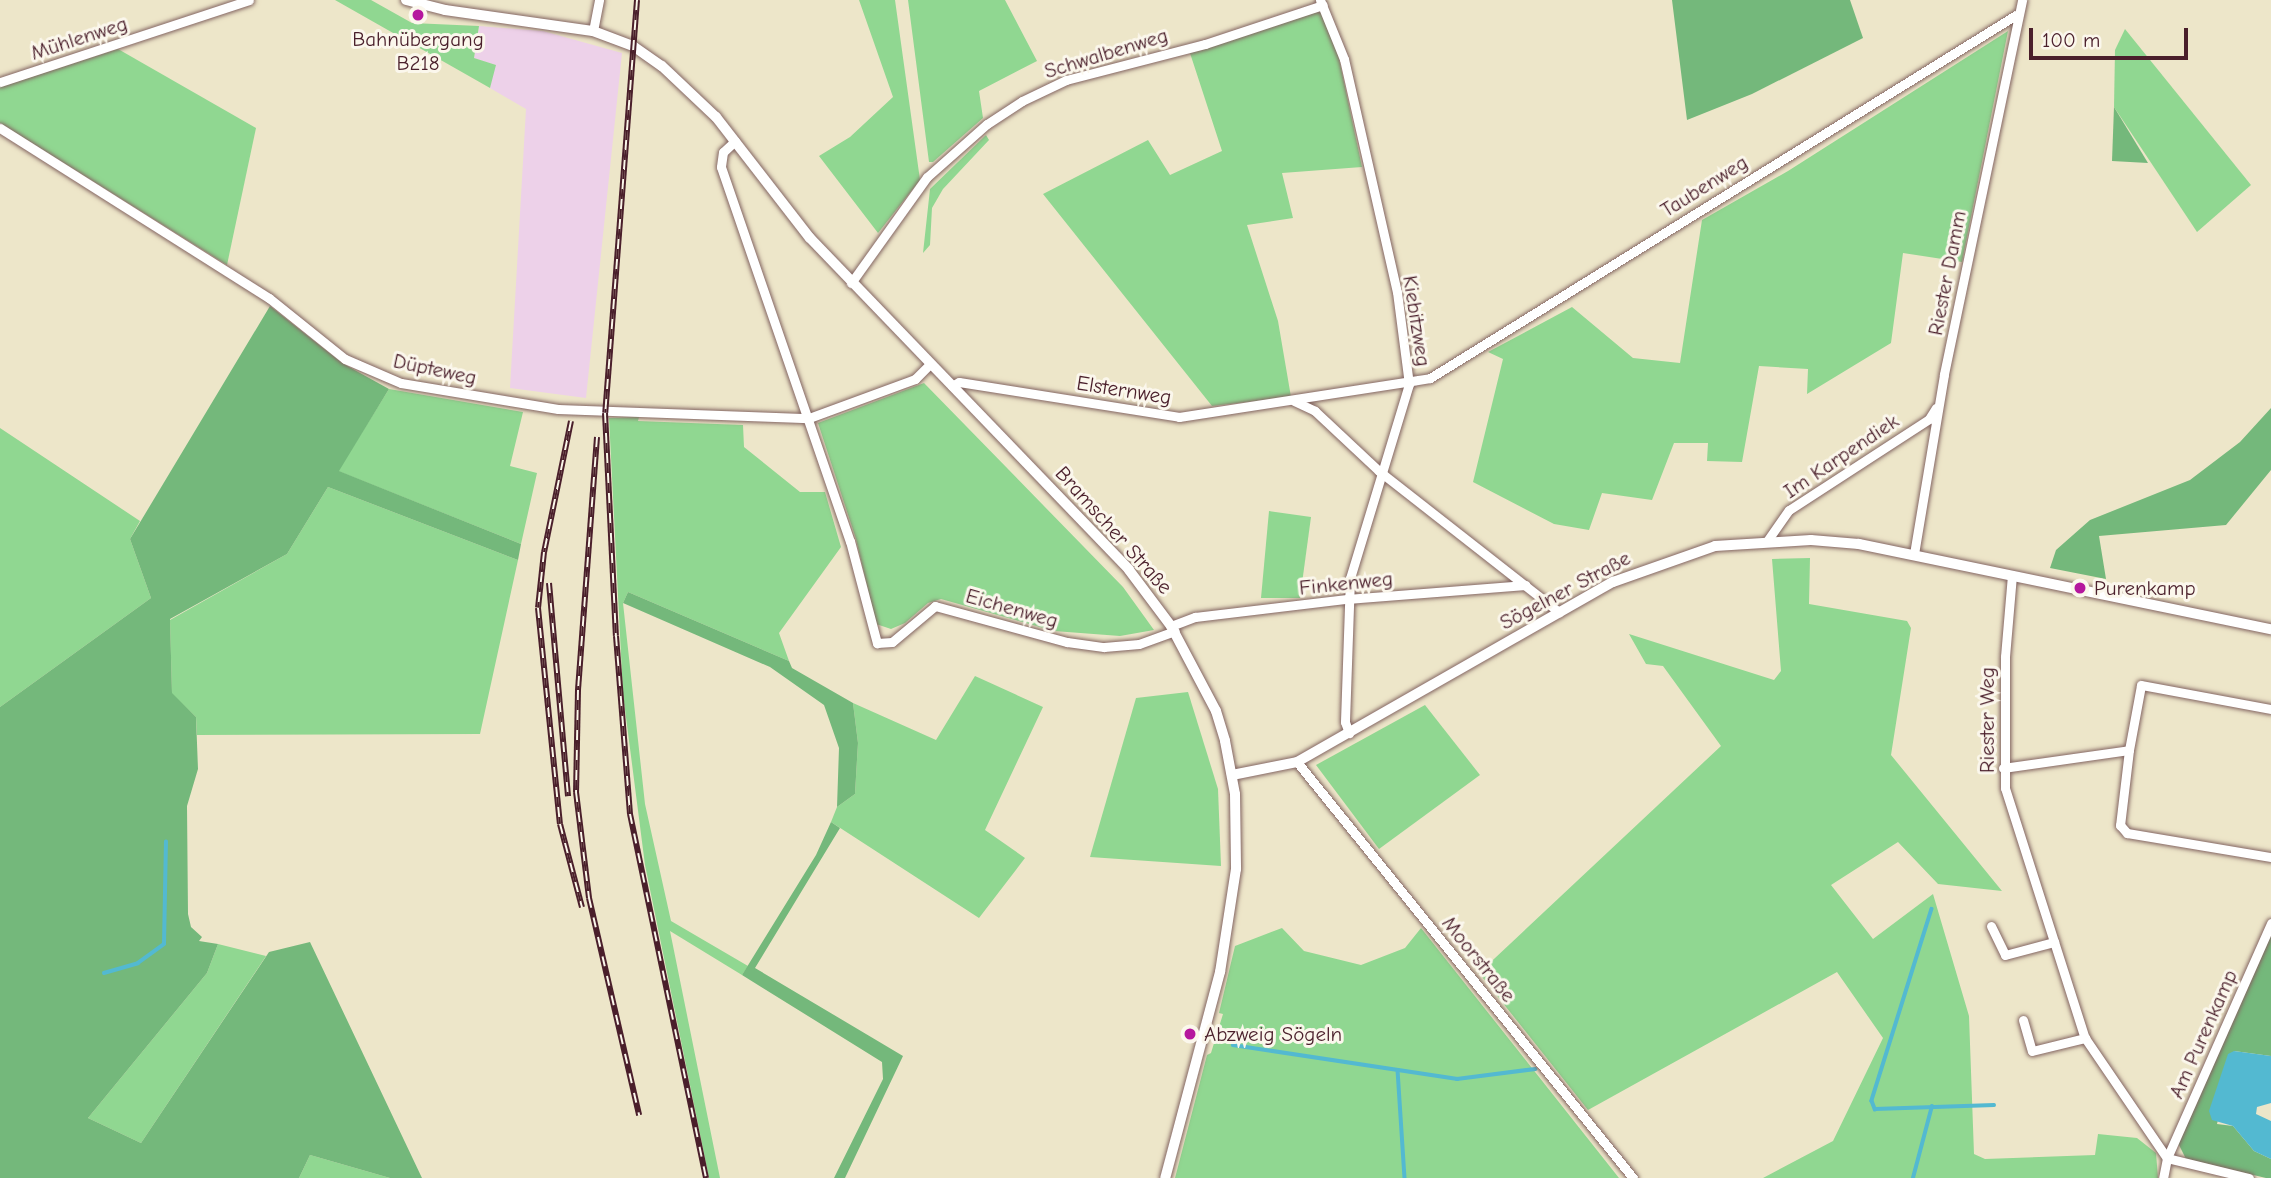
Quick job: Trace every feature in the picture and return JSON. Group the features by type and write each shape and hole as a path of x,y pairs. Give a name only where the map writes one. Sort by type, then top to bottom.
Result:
{"street":[{"name":"Mühlenweg","path":"0,82 249,0"},
{"name":"Bramscher Straße","path":"406,0 593,31 633,46 699,98 803,230 1129,570 1173,629 1216,711 1232,775 1236,869 1228,937 1165,1178"},
{"path":"593,31 599,0"},
{"name":"Riester Damm","path":"1914,554 1939,404 2016,15 2022,0"},
{"name":"Schwalbenweg","path":"851,283 927,177 986,124 1022,101 1066,80 1205,44 1321,2"},
{"name":"Kiebitzweg","path":"1321,2 1347,72 1397,292 1409,384 1379,471 1347,599 1345,722 1349,733"},
{"name":"Taubenweg","path":"1409,384 1430,378 2016,15"},
{"name":"Düpteweg","path":"0,128 269,298 345,359 401,383 558,410 809,418"},
{"name":"Eichenweg","path":"735,141 723,152 721,167 850,541 877,643 892,642 935,606 1067,642 1104,647 1150,642 1173,629"},
{"path":"809,418 915,379 930,364"},
{"name":"Elsternweg","path":"952,387 959,382 1180,416 1409,384"},
{"path":"1292,401 1315,411 1379,471 1559,612"},
{"name":"Im Karpendiek","path":"1767,541 1789,510 1929,419 1939,404"},
{"name":"Sögelner Straße","path":"1232,775 1297,762 1613,582 1669,559 1715,546 1767,541 1859,544 2271,629"},
{"name":"Riester Weg","path":"2012,575 2005,657 2005,788 2085,1038 2167,1158"},
{"name":"Finkenweg","path":"1173,629 1195,617 1347,599 1525,585"},
{"path":"2271,709 2141,685 2129,750 2120,825 2127,833 2271,857"},
{"path":"2003,768 2129,750"},
{"name":"Moorstraße","path":"1297,762 1633,1178"},
{"name":"Am Purenkamp","path":"2167,1158 2271,923"},
{"path":"1991,926 2005,955 2054,942"},
{"path":"2023,1020 2032,1051 2085,1038"},
{"path":"2163,1178 2167,1158 2249,1178"}],"shaded area":[{"path":"479,26 543,31 622,53 586,398 510,388 526,109 490,88 495,65 474,58"}],"green space":[{"path":"335,0 371,0 412,23 479,26 474,58 496,65 490,88"},
{"path":"859,0 895,0 920,180 878,233 819,156 850,137 893,97"},
{"path":"908,0 1005,0 1037,61 979,91 983,118 933,162 929,162"},
{"path":"1672,0 1850,0 1863,38 1752,94 1687,120"},
{"path":"1322,9 1338,54 1362,167 1282,173 1293,218 1247,225 1278,321 1291,397 1212,406 1043,194 1148,140 1170,175 1222,151 1189,50"},
{"path":"2125,29 2251,185 2197,232 2114,107 2115,50"},
{"path":"2008,31 1962,262 1903,253 1891,343 1807,394 1808,369 1759,366 1742,462 1707,461 1708,443 1674,443 1652,500 1602,493 1589,530 1554,524 1473,482 1503,359 1488,352 1572,307 1633,358 1680,363 1702,220 1788,171"},
{"path":"118,49 256,128 227,265 0,123 0,87"},
{"path":"2114,107 2148,163 2112,161"},
{"path":"986,135 989,140 943,189 932,208 930,245 923,253 930,189"},
{"path":"270,306 342,363 389,389 339,471 521,544 518,560 328,487 287,554 170,619 172,693 196,717 198,769 187,806 188,914 191,927 202,937 199,941 218,944 207,973 88,1118 141,1143 269,952 310,942 422,1178 390,1178 310,1155 299,1178 0,1178 0,707 151,598 130,539"},
{"path":"924,383 1123,587 1154,630 1120,636 1054,631 941,599 928,603 905,623 891,629 876,624 856,539 818,423"},
{"path":"389,389 523,412 510,466 537,473 521,544 338,471"},
{"path":"2271,408 2271,470 2226,525 2099,536 2106,579 2050,568 2056,550 2090,520 2190,480 2240,442"},
{"path":"639,417 638,421 743,425 744,447 800,492 825,492 841,547 779,633 789,661 628,592 623,603 645,804 671,921 748,966 742,975 670,931 720,1178 709,1178 645,865 623,694 609,418"},
{"path":"0,428 140,521 130,539 151,598 0,707"},
{"path":"328,487 518,560 480,734 197,735 196,717 172,694 170,620 287,554"},
{"path":"1269,511 1311,517 1300,598 1261,598"},
{"path":"1810,558 1809,604 1907,621 1911,628 1891,755 2002,891 1938,884 1898,842 1831,885 1873,939 1933,894 1969,1016 1974,1154 1985,1159 2095,1155 2098,1134 2137,1138 2156,1153 2158,1178 1763,1178 1833,1141 1883,1038 1837,972 1588,1110 1479,973 1721,746 1663,666 1646,664 1629,634 1774,680 1781,671 1772,559"},
{"path":"628,592 789,661 792,668 853,703 858,743 855,794 837,807 839,748 824,705 770,667 623,603"},
{"path":"975,676 1043,707 985,830 1025,858 979,918 831,822 837,807 855,794 858,743 853,703 936,740"},
{"path":"1188,692 1218,789 1221,866 1090,857 1136,698"},
{"path":"1425,705 1480,775 1379,849 1316,765"},
{"path":"831,822 840,828 755,968 903,1056 845,1178 834,1178 883,1079 882,1062 742,975 816,855"},
{"path":"1282,928 1304,951 1361,965 1405,948 1421,928 1619,1178 1175,1178 1207,1055 1211,1053 1223,1014 1219,1013 1235,946"},
{"path":"2271,934 2271,1056 2234,1051 2217,1124 2233,1126 2254,1151 2271,1159 2271,1178 2266,1178 2186,1159 2178,1143"},
{"path":"218,944 266,956 141,1143 88,1118 207,973"},
{"path":"310,1155 390,1178 299,1178"}],"water":[{"path":"2234,1051 2271,1056 2271,1103 2257,1107 2256,1114 2271,1121 2271,1159 2254,1151 2233,1126 2212,1120 2209,1111 2228,1054"}],"waterway":[{"path":"104,973 138,963 164,944 166,842"},
{"path":"1932,909 1872,1101 1875,1109 1994,1105"},
{"path":"1233,1045 1457,1079 1535,1069"},
{"path":"1398,1070 1405,1178"},
{"path":"1913,1178 1932,1106"}],"railway":[{"path":"637,0 605,413 616,636 630,814 706,1178"},
{"path":"571,421 544,552 538,608 560,824 582,907"},
{"path":"597,437 578,690 576,792 589,898 639,1115"},
{"path":"549,583 568,796"}],"place":[{"name":"Bahnübergang B218","path":"418,15"},
{"name":"Purenkamp","path":"2080,588"},
{"name":"Abzweig Sögeln","path":"1190,1034"}]}
